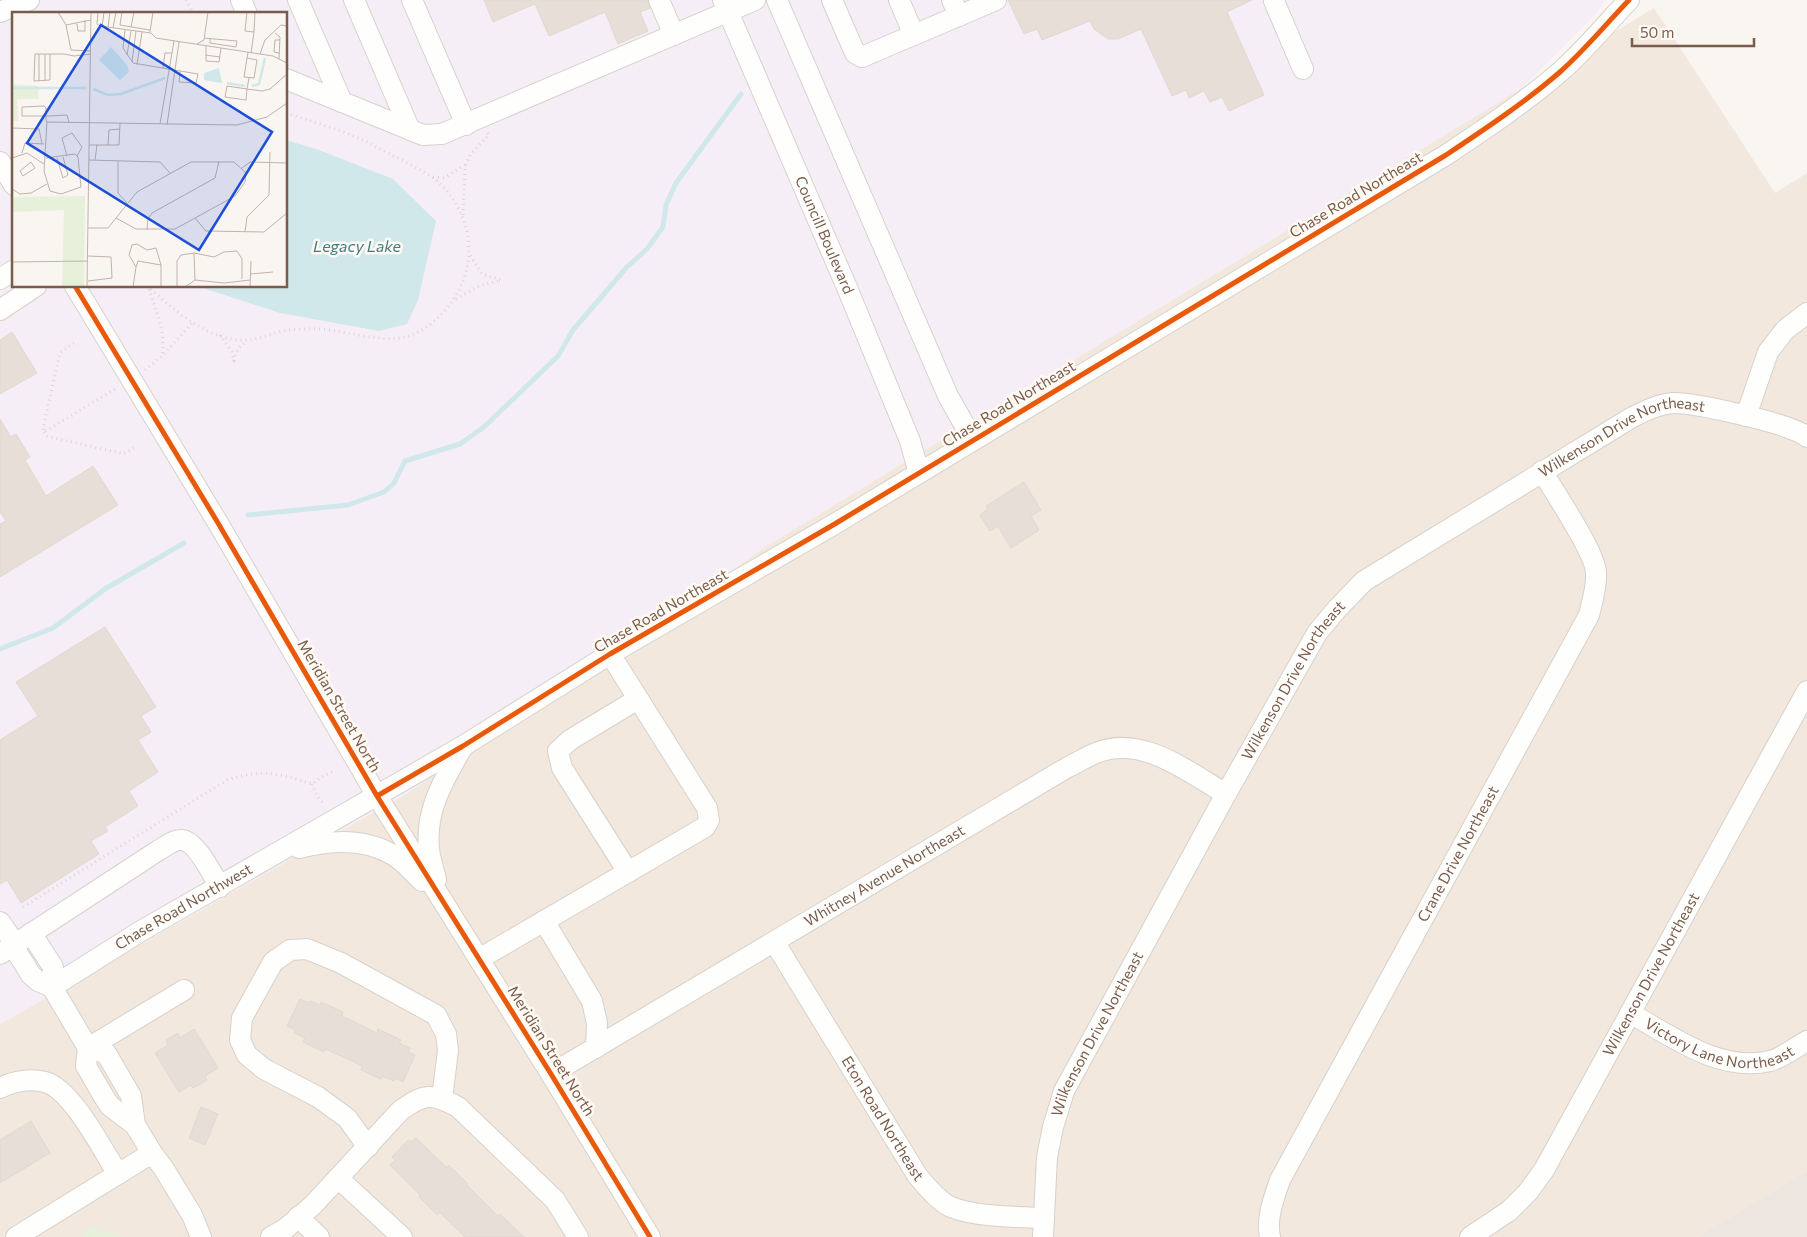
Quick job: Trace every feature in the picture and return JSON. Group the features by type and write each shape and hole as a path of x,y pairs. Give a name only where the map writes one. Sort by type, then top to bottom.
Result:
{"street":[{"path":"242,0 247,12"},
{"path":"298,0 342,102"},
{"path":"354,0 410,130"},
{"path":"412,0 473,121"},
{"path":"659,0 674,35"},
{"path":"288,80 423,135 442,134 674,35 726,6 755,0"},
{"path":"777,0 948,396 973,440"},
{"path":"832,0 855,53 862,57 914,35 956,8 996,0"},
{"path":"899,0 914,35"},
{"path":"1276,0 1274,1 1304,69"},
{"name":"Chase Road Northeast","path":"377,796 463,746 610,654 919,473 1437,160 1508,114 1562,70 1629,0"},
{"path":"0,12 21,2"},
{"name":"Councill Boulevard","path":"726,6 848,290 910,441 919,473"},
{"path":"0,162 12,182"},
{"path":"0,279 12,271"},
{"path":"0,310 33,288"},
{"name":"Meridian Street North","path":"76,288 218,523 377,796 552,1074 650,1237"},
{"path":"1746,416 1768,352 1785,330 1807,313"},
{"name":"Wilkenson Drive Northeast","path":"1044,1228 1047,1157 1053,1127 1064,1092 1226,794 1317,634 1336,609 1364,581 1542,471 1631,418 1658,405 1676,403 1708,407 1788,427 1807,437"},
{"name":"Crane Drive Northeast","path":"1270,1237 1268,1228 1271,1207 1280,1180 1589,615 1595,590 1596,571 1588,549 1542,471"},
{"path":"478,959 705,827 709,820 707,808 610,654"},
{"name":"Wilkenson Drive Northeast","path":"1470,1237 1509,1211 1544,1170 1807,691"},
{"path":"628,872 562,768 558,752 570,740 638,699"},
{"path":"442,898 429,850 428,821 436,797 463,746"},
{"name":"Whitney Avenue Northeast","path":"552,1074 1096,752 1124,748 1149,752 1176,764 1226,794"},
{"name":"Chase Road Northwest","path":"52,986 141,931 377,796"},
{"path":"15,944 159,850 180,840 189,842 196,850 220,886"},
{"path":"280,852 322,842 346,842 371,846 394,855 442,898"},
{"path":"544,921 592,1001 597,1023 596,1048"},
{"path":"0,922 15,944 53,967 52,986 88,1048 86,1066 110,1106 135,1125 187,1207 201,1237"},
{"name":"Eton Road Northeast","path":"775,943 916,1176 927,1188 950,1206 1044,1228"},
{"path":"368,1146 346,1118 318,1097 264,1069 247,1056 240,1040 242,1018 273,962 290,950 307,949 341,964 436,1015 446,1034 448,1051 442,1098"},
{"path":"88,1048 184,990"},
{"name":"Victory Lane Northeast","path":"1630,1013 1685,1044 1731,1062 1755,1064 1772,1061 1807,1041"},
{"path":"0,1088 13,1082 30,1080 46,1082 60,1091 74,1105 118,1174"},
{"path":"272,1237 285,1229 313,1205 400,1111 415,1099 432,1097 442,1098 458,1107 556,1200 578,1237"},
{"path":"16,1237 152,1153"},
{"path":"338,1178 402,1237"},
{"path":"298,1217 319,1237"}],"path":[{"path":"186,0 193,12"},
{"path":"150,288 192,323 232,339 248,340 280,332 314,329 378,337 395,338 409,336 428,327 458,294 464,278 469,242 462,215 453,198 423,170 364,141 288,114"},
{"path":"462,215 467,163 470,155 489,135 473,121"},
{"path":"430,176 444,178 467,163"},
{"path":"451,302 471,289 501,280 482,274 472,260 469,251"},
{"path":"149,288 162,326 164,342 162,356"},
{"path":"44,432 152,366 192,323"},
{"path":"219,335 232,352 234,362 236,352 248,340"},
{"path":"74,343 60,352 43,428 46,436 124,454 137,446"},
{"path":"312,784 317,796 323,803"}],"shaded area":[{"path":"0,0 1605,0 1596,14 1522,88 768,545 406,794 0,1024"},
{"path":"1654,8 1775,193 1807,173 1807,1171 1697,1237 0,1237 0,1024 406,794 768,545"},
{"path":"1807,1171 1807,1237 1697,1237"}],"green space":[{"path":"86,1226 125,1237 83,1237"}],"water":[{"name":"Legacy Lake","path":"288,141 319,150 393,179 436,221 418,300 407,324 379,331 280,313 203,288 288,288"}],"building":[{"path":"484,0 647,0 650,8 640,12 648,31 618,44 605,12 549,36 535,4 493,22"},
{"path":"1008,0 1252,0 1227,12 1264,95 1229,111 1222,97 1210,102 1204,91 1189,98 1186,90 1172,96 1141,29 1118,39 1108,39 1094,29 1090,21 1042,40 1037,29 1024,34"},
{"path":"12,332 37,373 0,394 0,340"},
{"path":"0,419 11,437 16,434 30,457 25,460 46,496 93,466 118,505 0,577 0,524 6,521 0,512"},
{"path":"1024,482 1041,510 1031,516 1039,530 1011,548 998,526 990,531 980,515 988,509 986,506"},
{"path":"105,627 156,707 141,716 151,732 138,740 158,772 129,791 138,806 105,827 108,831 91,841 99,854 21,903 7,880 0,884 0,740 38,716 16,682"},
{"path":"300,999 308,1003 310,1001 320,1005 321,1002 343,1012 342,1016 377,1033 378,1029 401,1040 399,1043 410,1048 408,1052 415,1055 403,1082 395,1078 394,1081 382,1076 381,1079 361,1070 362,1066 352,1061 325,1049 324,1052 303,1042 305,1038 294,1033 295,1030 287,1026"},
{"path":"194,1029 218,1068 205,1076 207,1080 193,1088 191,1085 179,1092 155,1053 168,1045 166,1040 178,1033 180,1038"},
{"path":"201,1107 218,1114 205,1145 189,1138"},
{"path":"31,1121 50,1153 0,1183 0,1140"},
{"path":"416,1138 447,1168 449,1165 498,1216 500,1214 524,1237 465,1237 439,1212 437,1215 390,1165 395,1160 392,1157 408,1140 411,1142"}],"waterway":[{"path":"248,515 348,505 384,492 394,483 405,461 460,444 484,427 558,356 573,330 627,267 647,249 663,227 666,205 676,183 741,94"},
{"path":"0,649 53,628 105,589 184,543"}],"cycle path":[{"path":"377,796 463,746 610,654 833,525 1446,155 1518,105 1560,72 1587,46 1629,0"},
{"path":"76,288 218,523 377,796 551,1074 650,1237"}]}
